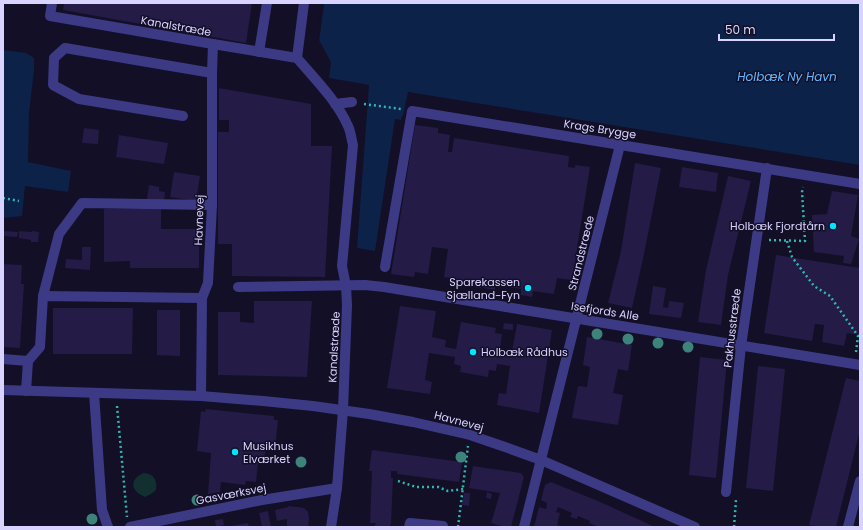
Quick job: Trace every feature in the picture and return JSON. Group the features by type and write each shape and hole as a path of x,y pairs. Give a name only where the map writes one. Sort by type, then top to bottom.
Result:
{"street":[{"name":"Kanalstræde","path":"52,3 50,16 297,58 335,104 348,126 353,144 342,266 346,286 347,305 343,410 337,488 331,527"},
{"path":"259,52 267,3"},
{"path":"297,58 304,3"},
{"name":"Havnevej","path":"201,396 202,298 208,284 212,205 213,44"},
{"path":"183,116 79,99 53,85 54,58 65,48 212,73"},
{"path":"335,104 352,102"},
{"path":"385,267 412,111"},
{"name":"Krags Brygge","path":"412,111 860,184"},
{"name":"Strandstræde","path":"524,527 620,145"},
{"name":"Pakhusstræde","path":"726,492 741,346 767,168"},
{"path":"26,391 28,361 40,347 43,296 59,234 82,203 212,205"},
{"name":"Isefjords Alle","path":"346,286 365,285 384,287 860,365"},
{"path":"238,287 346,286"},
{"path":"43,296 202,298"},
{"path":"3,359 28,361"},
{"name":"Havnevej","path":"3,390 201,396 343,410 413,422 470,435 541,460 695,527"},
{"path":"94,393 102,510 108,527"},
{"path":"848,527 860,480"},
{"name":"Gasværksvej","path":"129,524 337,488"},
{"path":"409,527 410,523 443,526"}],"path":[{"path":"352,102 412,111"},
{"path":"756,240 805,241 802,192 806,174"},
{"path":"3,198 19,201"},
{"path":"787,241 792,257 814,286 830,296 858,336 857,348"},
{"path":"116,394 129,524"},
{"path":"458,527 470,435"},
{"path":"398,481 416,487 438,488 448,491 463,489"},
{"path":"726,492 736,496 734,527"}],"green space":[{"path":"144,473 153,476 156,481 156,490 145,497 137,492 133,485 137,477"}],"water":[{"name":"Holbæk Ny Havn","path":"324,3 860,3 860,165 408,92 403,116 401,120 395,119 375,251 357,248 369,85 329,78 331,62 319,40"},
{"path":"3,50 26,53 34,58 29,113 28,162 71,171 68,192 25,186 22,216 3,218"}],"pier":[{"path":"322,3 324,3 319,40 317,37"}],"building":[{"path":"64,3 252,3 246,43 63,10"},
{"path":"219,88 311,104 311,146 332,146 325,277 232,276 232,244 218,244 218,132 229,132 229,120 219,120"},
{"path":"415,125 438,128 438,133 450,135 448,152 452,152 454,138 569,156 568,167 575,168 575,165 590,167 572,280 557,278 554,294 533,291 532,297 521,295 521,289 495,285 495,290 483,288 484,284 481,283 481,288 474,287 475,282 444,277 448,249 432,247 428,274 415,272 414,277 391,274"},
{"path":"84,128 99,130 98,144 82,143"},
{"path":"119,135 168,143 164,164 116,157"},
{"path":"635,163 661,168 632,308 608,303 621,251"},
{"path":"682,167 718,173 716,192 679,187"},
{"path":"174,172 200,176 196,201 170,197"},
{"path":"728,176 751,181 728,275 721,325 698,322 706,270"},
{"path":"149,185 159,187 159,191 165,192 164,202 147,199"},
{"name":"Holbæk Fjordtårn","path":"832,191 858,195 851,236 859,239 851,264 843,263 844,256 814,252 812,215 827,214"},
{"path":"104,209 161,209 161,229 199,229 199,268 130,268 130,261 104,262"},
{"path":"4,231 18,232 17,237 3,236"},
{"path":"19,231 39,232 38,242 31,242 31,240 19,238"},
{"path":"82,247 91,247 90,270 65,268 66,259 82,260"},
{"path":"776,255 860,268 860,335 847,333 844,346 822,342 824,325 815,324 812,341 764,333"},
{"path":"3,264 22,265 21,284 24,284 20,348 3,347"},
{"path":"653,286 666,288 663,307 668,308 669,301 684,303 681,318 649,314"},
{"path":"254,301 312,301 307,377 218,375 218,312 240,312 240,322 254,323"},
{"path":"400,306 436,311 432,337 446,340 445,347 456,349 461,322 496,328 495,333 502,334 500,349 512,351 517,324 552,330 539,413 497,405 499,393 506,394 510,366 497,364 496,371 489,370 488,377 460,372 461,366 454,364 455,357 429,353 425,380 432,382 430,394 387,388"},
{"path":"53,308 133,308 132,354 53,354"},
{"path":"157,310 180,310 180,356 157,355"},
{"path":"504,323 513,324 513,330 503,329"},
{"path":"587,337 632,345 628,371 618,369 613,393 623,395 618,425 572,418 578,386 587,387 590,367 583,365"},
{"path":"700,357 727,360 716,478 689,475"},
{"path":"758,366 785,369 773,491 746,488"},
{"path":"846,378 860,381 860,430 836,527 819,527 809,525"},
{"name":"Musikhus Elværket","path":"206,409 274,416 274,420 278,420 275,449 266,448 263,464 258,463 256,482 246,481 245,485 221,482 220,492 208,494 211,453 197,451 201,411 205,412"},
{"path":"372,450 462,462 459,482 397,474 397,471 391,471 391,478 393,478 391,524 389,527 374,527 376,523 370,523 372,471 369,471"},
{"path":"473,466 521,473 524,477 511,527 491,523 500,493 469,488"},
{"path":"551,482 598,501 655,527 599,527 578,516 577,519 570,517 572,513 558,507 556,512 560,513 557,525 560,527 534,527 539,507 546,509 547,503 541,500 545,485"},
{"path":"487,492 492,494 491,499 486,498"},
{"path":"464,493 470,493 469,506 462,505"},
{"path":"288,506 304,508 308,512 308,527 287,527 287,519 277,521 275,510"},
{"path":"268,511 271,527 262,527 259,513"},
{"path":"223,519 224,525 216,527 215,520"},
{"path":"248,523 249,527 231,527 231,526"}],"place":[{"name":"Holbæk Fjordtårn","path":"833,226"},
{"name":"Sparekassen Sjælland-Fyn","path":"528,288"},
{"name":"Holbæk Rådhus","path":"473,352"},
{"name":"Musikhus Elværket","path":"235,452"}]}
